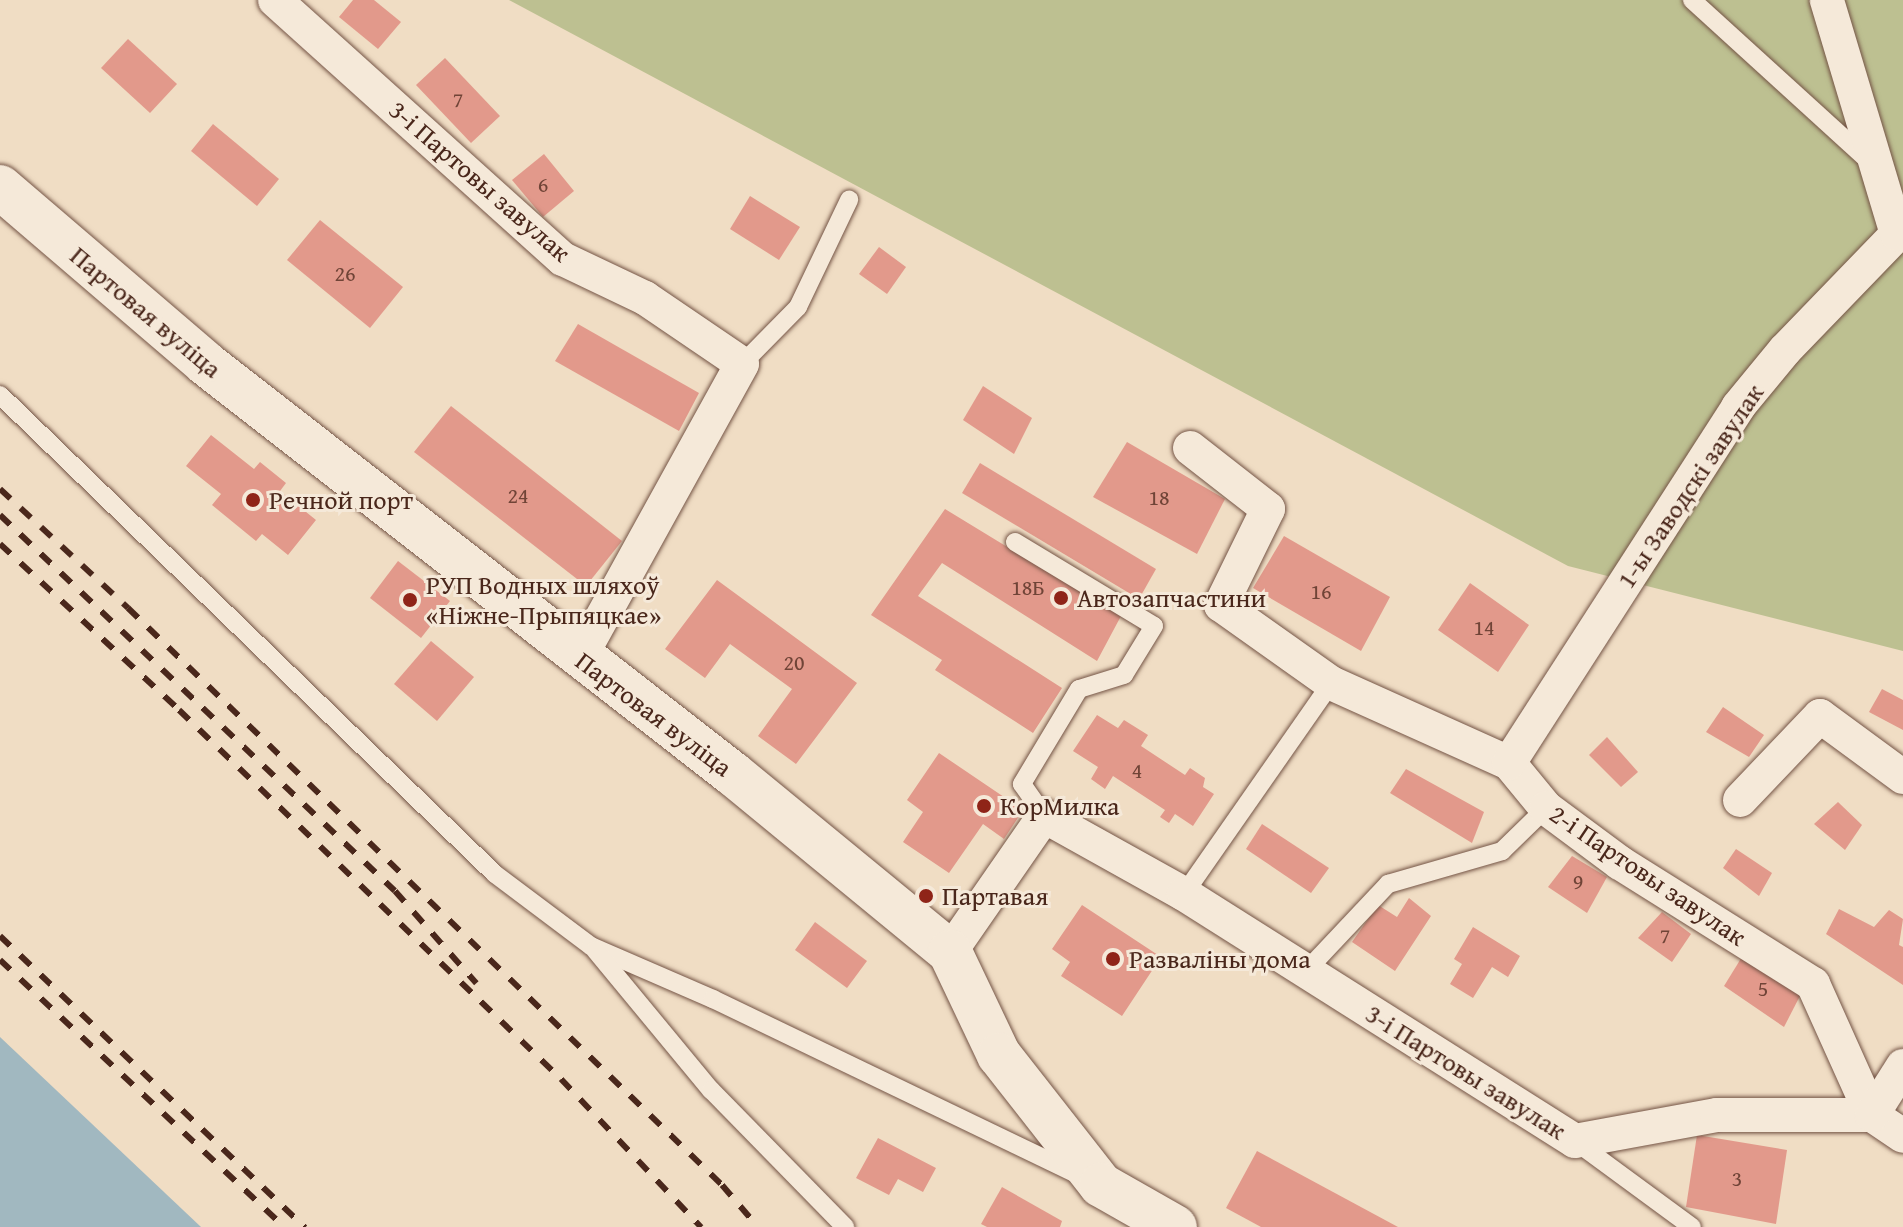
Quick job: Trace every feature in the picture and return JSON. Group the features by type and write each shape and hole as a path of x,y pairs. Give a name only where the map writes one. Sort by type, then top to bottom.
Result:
{"street":[{"name":"3-і Партовы завулак","path":"275,0 563,259 645,298 742,364"},
{"name":"1-ы Заводскі завулак","path":"1509,763 1738,407 1807,326 1900,232 1875,166 1827,0"},
{"name":"Партовая вуліца","path":"0,187 205,363 733,774 950,952 999,1055 1101,1185 1175,1227"},
{"path":"580,657 742,364"},
{"name":"2-і Партовы завулак","path":"1190,448 1268,509 1221,605 1331,683 1509,763 1546,808 1620,863 1813,984 1872,1115"},
{"path":"1740,800 1820,716 1903,777"},
{"name":"3-і Партовы завулак","path":"1044,816 1184,894 1575,1141 1717,1115 1872,1115"},
{"path":"950,952 1044,816"},
{"path":"1903,1066 1872,1115 1903,1136"}],"lane":[{"path":"1692,0 1875,166"},
{"path":"742,364 798,307 849,200"},
{"path":"0,395 495,874 591,946 711,1090 845,1227"},
{"path":"1015,542 1154,626 1124,675 1079,689 1022,784 1044,816"},
{"path":"1184,894 1331,683"},
{"path":"1306,971 1388,884 1502,851 1546,808"},
{"path":"591,946 713,999 1101,1185"},
{"path":"1575,1141 1692,1227"}],"green space":[{"path":"509,0 1903,0 1903,651 1568,566"}],"water":[{"path":"0,1037 201,1227 0,1227"}],"building":[{"path":"353,0 374,0 401,22 378,49 339,17"},
{"path":"128,39 177,84 150,113 101,68"},
{"path":"445,58 500,116 471,143 416,85"},
{"path":"213,124 279,179 257,206 191,151"},
{"path":"544,154 574,191 543,217 512,180"},
{"path":"750,196 800,227 779,260 730,229"},
{"path":"320,220 403,287 370,328 287,260"},
{"path":"879,247 906,267 887,294 859,274"},
{"path":"578,324 699,393 679,431 555,361"},
{"path":"983,386 1032,418 1014,454 963,420"},
{"path":"451,406 622,541 586,586 414,452"},
{"name":"Речной порт","path":"211,435 254,469 260,462 286,483 280,491 316,520 288,555 262,534 256,541 212,505 221,494 186,466"},
{"path":"1127,442 1225,499 1197,554 1093,497"},
{"path":"980,463 1156,569 1139,599 962,493"},
{"path":"945,509 1121,616 1097,661 942,563 918,596 1062,688 1033,733 935,670 942,660 871,615"},
{"path":"1284,536 1390,597 1361,651 1253,588"},
{"name":"РУП Водных шляхоў «Ніжне-Прыпяцкае»","path":"398,561 450,601 421,638 370,598"},
{"path":"717,580 857,683 796,764 758,736 792,689 730,644 705,678 665,649"},
{"path":"1470,583 1529,625 1498,672 1438,630"},
{"path":"431,641 474,677 437,721 394,684"},
{"path":"1882,689 1903,700 1903,730 1869,712"},
{"path":"1723,707 1764,735 1749,757 1706,732"},
{"path":"1097,715 1118,728 1124,720 1148,735 1141,746 1185,775 1190,768 1205,778 1203,787 1214,794 1193,826 1175,814 1169,823 1160,817 1165,810 1113,776 1105,789 1091,779 1098,767 1073,751"},
{"path":"1607,737 1638,772 1621,787 1589,755"},
{"path":"939,753 1023,810 1004,839 983,824 949,873 903,842 923,812 907,800"},
{"path":"1406,769 1484,812 1472,843 1390,793"},
{"path":"1838,802 1862,825 1845,850 1814,824"},
{"path":"1262,824 1329,868 1311,893 1246,849"},
{"path":"1736,849 1772,873 1759,896 1723,868"},
{"path":"1572,856 1607,877 1587,913 1548,887"},
{"path":"1409,898 1431,916 1395,971 1352,942 1378,905 1397,917"},
{"name":"Разваліны дома","path":"1082,905 1161,957 1122,1016 1061,976 1070,962 1052,949"},
{"path":"1839,909 1874,927 1889,910 1903,919 1899,945 1903,947 1903,985 1826,934"},
{"path":"1662,912 1691,934 1672,962 1638,938"},
{"path":"815,922 867,961 847,988 795,950"},
{"path":"1473,927 1520,956 1508,977 1492,967 1473,998 1450,984 1462,964 1454,959"},
{"path":"1745,952 1802,992 1784,1027 1724,986"},
{"path":"1697,1135 1787,1150 1776,1224 1686,1207"},
{"path":"878,1138 936,1168 923,1192 898,1179 889,1195 856,1178"},
{"path":"1257,1151 1398,1227 1261,1227 1226,1208"},
{"path":"1002,1187 1062,1221 1060,1227 987,1227 981,1224"}],"railway":[{"path":"0,489 128,608 722,1185 758,1227"},
{"path":"0,515 395,891 476,983"},
{"path":"0,544 179,710 561,1079 701,1227"},
{"path":"0,936 305,1227"},
{"path":"0,960 284,1227"}],"place":[{"name":"Речной порт","path":"253,500"},
{"name":"Автозапчастини","path":"1061,598"},
{"name":"РУП Водных шляхоў «Ніжне-Прыпяцкае»","path":"410,600"},
{"name":"КорМилка","path":"984,806"},
{"name":"Партавая","path":"926,896"},
{"name":"Разваліны дома","path":"1113,959"}]}
